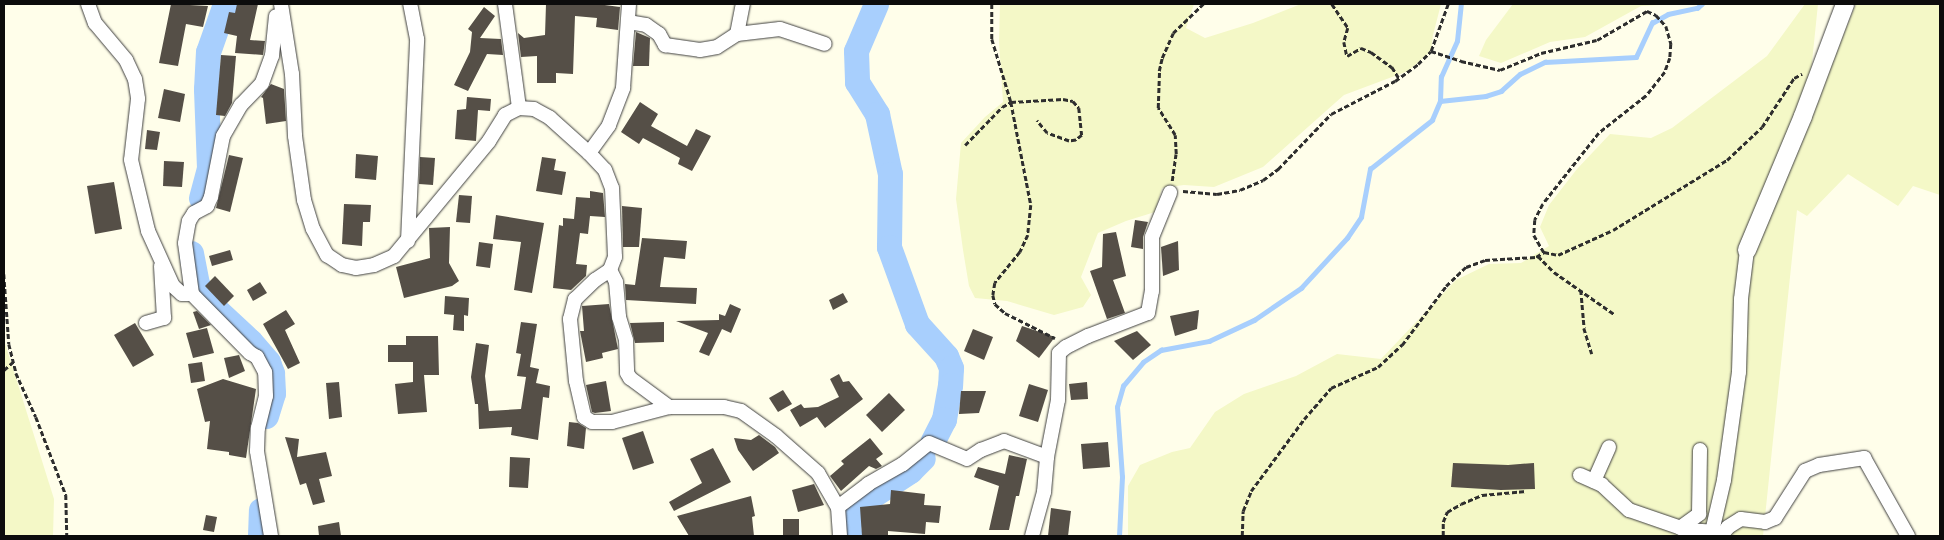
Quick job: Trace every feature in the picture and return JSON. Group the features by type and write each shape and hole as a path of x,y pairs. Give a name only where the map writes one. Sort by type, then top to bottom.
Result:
{"street":[{"path":"88,4 95,23 126,60 135,79 138,99 131,160 148,230 173,286 182,294 192,294"},
{"path":"279,4 292,74 295,136 304,200 313,229 327,255 342,265 356,268 374,265 394,256 489,141 505,115 519,108 534,109 550,118 589,153 605,170 612,188 615,257 610,270 595,280 575,300 570,319 576,381 584,417 592,422 612,422 669,407 724,407 742,411 776,436 818,473 838,507 840,536"},
{"path":"271,536 257,451 258,428 266,396 265,372 256,357 192,294 185,243 189,222 194,213 207,206 211,196 222,136 242,105 262,83 272,56 279,4"},
{"path":"408,241 417,39 410,4"},
{"path":"505,4 519,108"},
{"path":"589,153 609,125 623,88 629,4"},
{"path":"737,34 743,4"},
{"path":"1715,535 1739,372 1741,299 1748,250 1803,116 1845,4"},
{"path":"628,22 646,25 659,34 665,45 700,50 718,47 737,34 780,29 825,44"},
{"path":"1032,536 1044,492 1047,457 1058,400 1059,353 1066,347 1148,313 1152,291 1152,237 1170,193"},
{"path":"146,323 164,318 160,258"},
{"path":"610,270 616,282 619,317 626,340 627,373 630,378 669,407"},
{"path":"838,507 868,484 903,464 929,443 967,459 981,450 1004,442 1047,457"},
{"path":"1594,481 1609,447"},
{"path":"1680,528 1699,514 1700,450"},
{"path":"1580,475 1613,493 1630,510 1680,528 1715,535 1741,520 1765,522 1775,518 1797,480 1805,471 1819,465 1864,458 1908,536"}],"path":[{"path":"992,4 992,38 1011,102 1032,205 1028,236 1020,252 995,283 993,295 995,304 1005,312 1050,333 1066,347"},
{"path":"1204,4 1174,33 1162,58 1159,71 1158,108 1175,135 1176,154 1170,193 1178,190 1216,194 1240,190 1263,180 1278,168 1331,114 1399,78 1432,51 1448,4"},
{"path":"1332,4 1348,28 1344,42 1347,56 1361,48 1372,52 1388,63 1399,78"},
{"path":"1432,51 1460,61 1500,70 1541,53 1597,40 1647,11 1656,15 1666,26 1671,44 1670,58 1665,72 1646,96 1598,133 1543,204 1535,220 1534,235 1544,252"},
{"path":"1242,536 1243,510 1251,492 1304,419 1331,388 1378,367 1402,345 1446,286 1466,267 1485,260 1538,256 1544,252 1558,255 1613,230 1727,160 1762,127 1794,78 1806,72 1818,74"},
{"path":"965,145 1002,108 1011,102 1063,99 1073,101 1079,108 1082,135 1076,140 1069,141 1047,133 1037,121"},
{"path":"1538,256 1554,272 1614,314"},
{"path":"4,274 9,344 13,362 66,495 66,536"},
{"path":"1581,290 1584,328 1592,354"},
{"path":"4,370 13,362"},
{"path":"1443,536 1443,522 1447,512 1461,504 1482,495 1527,491"}],"green space":[{"path":"1000,4 1194,4 1186,28 1205,38 1253,23 1301,4 1441,4 1431,51 1408,71 1344,95 1263,167 1214,187 1184,185 1162,188 1155,212 1126,221 1098,233 1081,277 1091,295 1083,307 1054,315 1007,301 975,298 969,286 956,199 961,143 985,117 1003,102 999,42"},
{"path":"1513,4 1679,4 1641,6 1585,37 1550,42 1501,63 1479,56 1486,40"},
{"path":"1805,4 1818,4 1805,130 1856,4 1940,4 1940,195 1913,186 1898,206 1848,174 1807,216 1797,210 1763,536 1128,536 1128,486 1140,465 1172,452 1190,448 1215,412 1244,394 1296,376 1337,354 1381,359 1456,280 1489,264 1521,263 1549,246 1540,227 1549,205 1577,169 1610,134 1651,138 1672,128 1767,56"},
{"path":"4,340 54,499 53,536 4,536"}],"building":[{"path":"171,4 208,6 203,27 186,24 178,66 159,63"},
{"path":"237,4 258,4 250,40 265,41 263,55 235,53 237,36 224,33 229,12 235,13"},
{"path":"546,4 597,4 620,7 618,30 596,27 597,18 575,16 573,74 556,73 556,83 537,83 537,56 521,57 518,33 524,38 545,35"},
{"path":"484,7 495,16 480,38 501,39 503,55 487,54 468,91 454,85 470,52 472,32 468,29"},
{"path":"636,32 650,38 649,66 633,66"},
{"path":"221,55 236,56 232,103 225,116 216,115"},
{"path":"271,84 284,89 286,121 266,124 263,98 261,97"},
{"path":"164,89 185,94 180,122 158,118"},
{"path":"467,97 491,99 490,111 478,110 476,141 455,139 457,110 466,109"},
{"path":"640,102 658,114 651,126 687,146 696,129 711,136 692,171 678,164 680,158 643,138 639,144 621,132"},
{"path":"147,130 160,132 157,150 145,149"},
{"path":"356,154 378,156 376,180 355,178"},
{"path":"229,155 243,158 230,212 216,208"},
{"path":"420,157 435,158 433,185 419,184"},
{"path":"542,157 556,159 554,170 566,172 562,195 536,191"},
{"path":"164,161 184,162 182,187 163,186"},
{"path":"114,182 122,229 95,234 87,186"},
{"path":"590,191 603,193 605,217 590,216 588,234 580,233 576,264 587,265 586,276 571,290 553,288 559,225 563,226 563,218 574,219 576,197 590,198"},
{"path":"459,195 472,196 470,223 456,222"},
{"path":"344,204 371,205 370,222 363,222 362,246 342,244"},
{"path":"622,206 642,208 639,247 623,247"},
{"path":"496,215 544,223 532,293 514,290 521,242 493,239"},
{"path":"1135,220 1148,222 1143,237 1143,249 1131,247"},
{"path":"450,227 449,263 459,281 452,286 404,298 396,267 430,258 429,228"},
{"path":"1116,232 1126,276 1113,280 1125,313 1107,319 1090,271 1102,267 1103,234"},
{"path":"642,238 687,241 685,259 664,257 660,287 697,288 696,304 626,300 625,284 635,285"},
{"path":"1178,241 1179,270 1163,276 1161,247"},
{"path":"479,242 493,244 490,268 476,266"},
{"path":"230,250 233,260 212,266 209,256"},
{"path":"215,276 234,296 224,306 205,286"},
{"path":"260,282 267,293 253,301 247,290"},
{"path":"843,293 848,302 833,310 829,300"},
{"path":"445,296 469,298 468,316 464,315 464,331 453,330 454,315 444,314"},
{"path":"609,304 618,349 602,353 603,358 586,362 580,331 584,331 582,306"},
{"path":"730,304 741,309 731,333 722,329 709,356 699,352 708,333 676,321 719,320 719,314 725,316"},
{"path":"286,310 295,324 285,330 300,363 288,369 263,324"},
{"path":"1199,310 1197,329 1175,336 1170,316"},
{"path":"197,311 211,325 199,329 193,312"},
{"path":"521,322 537,324 530,367 539,369 536,383 550,386 549,398 543,397 538,440 511,435 512,427 479,429 478,404 475,404 471,377 476,343 489,345 485,376 489,411 521,409 526,377 517,376 521,354 516,353"},
{"path":"664,322 664,342 635,343 630,323"},
{"path":"135,323 154,355 133,367 114,335"},
{"path":"1022,326 1055,337 1039,358 1016,341"},
{"path":"207,328 214,353 193,358 186,333"},
{"path":"973,329 993,337 984,360 964,351"},
{"path":"1137,331 1151,345 1133,360 1114,341"},
{"path":"406,336 438,336 439,375 424,375 427,412 398,414 395,384 413,382 413,362 388,362 388,345 406,345"},
{"path":"239,355 245,371 229,378 224,358"},
{"path":"202,362 205,381 191,383 188,364"},
{"path":"839,374 843,382 849,381 863,399 825,428 817,417 800,427 790,410 801,404 804,408 818,407 839,397 830,379"},
{"path":"223,379 256,389 246,458 229,455 229,452 207,449 210,421 205,422 197,389"},
{"path":"606,381 611,411 592,412 586,385"},
{"path":"339,382 342,417 329,419 326,383"},
{"path":"1087,382 1088,399 1071,400 1069,384"},
{"path":"1029,384 1048,390 1038,422 1019,416"},
{"path":"783,390 792,404 778,412 769,398"},
{"path":"961,391 986,391 979,413 959,414"},
{"path":"889,393 905,410 882,432 866,415"},
{"path":"569,422 578,423 586,428 584,449 567,446"},
{"path":"643,431 654,463 633,470 622,438"},
{"path":"759,435 775,447 779,453 753,471 738,450 734,438 751,440"},
{"path":"285,437 299,439 297,457 326,452 332,476 319,479 325,502 313,505 306,483 300,485"},
{"path":"870,438 883,454 876,459 882,466 876,469 869,466 841,491 830,476 844,464 841,461"},
{"path":"1108,442 1110,467 1083,469 1081,444"},
{"path":"713,448 731,482 674,511 669,502 702,483 690,459"},
{"path":"1009,455 1027,459 1019,496 1016,496 1009,530 989,530 999,486 974,477 978,467 1005,474"},
{"path":"510,457 530,458 528,488 509,487"},
{"path":"1453,463 1508,465 1534,463 1535,489 1501,490 1451,487"},
{"path":"814,484 824,505 798,512 792,490"},
{"path":"891,490 925,494 924,505 941,506 939,523 926,522 925,534 888,531 888,536 862,536 860,507 890,504"},
{"path":"751,496 755,516 752,517 754,536 689,536 677,516"},
{"path":"1051,508 1071,511 1068,536 1048,536"},
{"path":"206,515 217,517 214,532 203,530"},
{"path":"783,519 799,519 799,536 783,536"},
{"path":"339,522 341,536 319,536 318,526"}],"waterway":[{"path":"201,198 209,168 206,89 208,52 225,4"},
{"path":"876,4 856,51 857,82 877,114 890,174 889,247 917,324 946,356 951,368 944,419 933,441"},
{"path":"1119,536 1122,477 1117,407 1123,386 1143,362 1161,350 1209,341 1254,320 1301,288 1347,238 1361,217 1370,169 1432,120 1440,101 1441,77 1457,41 1461,4"},
{"path":"1440,101 1486,96 1501,91 1520,74 1545,62 1636,57 1652,23 1668,14 1697,8 1702,4"},
{"path":"191,253 197,284 209,303 250,341 268,362 272,373 273,393 266,416"},
{"path":"850,536 848,529 851,515 861,503 910,471 923,458"},
{"path":"260,536 261,510"}]}
